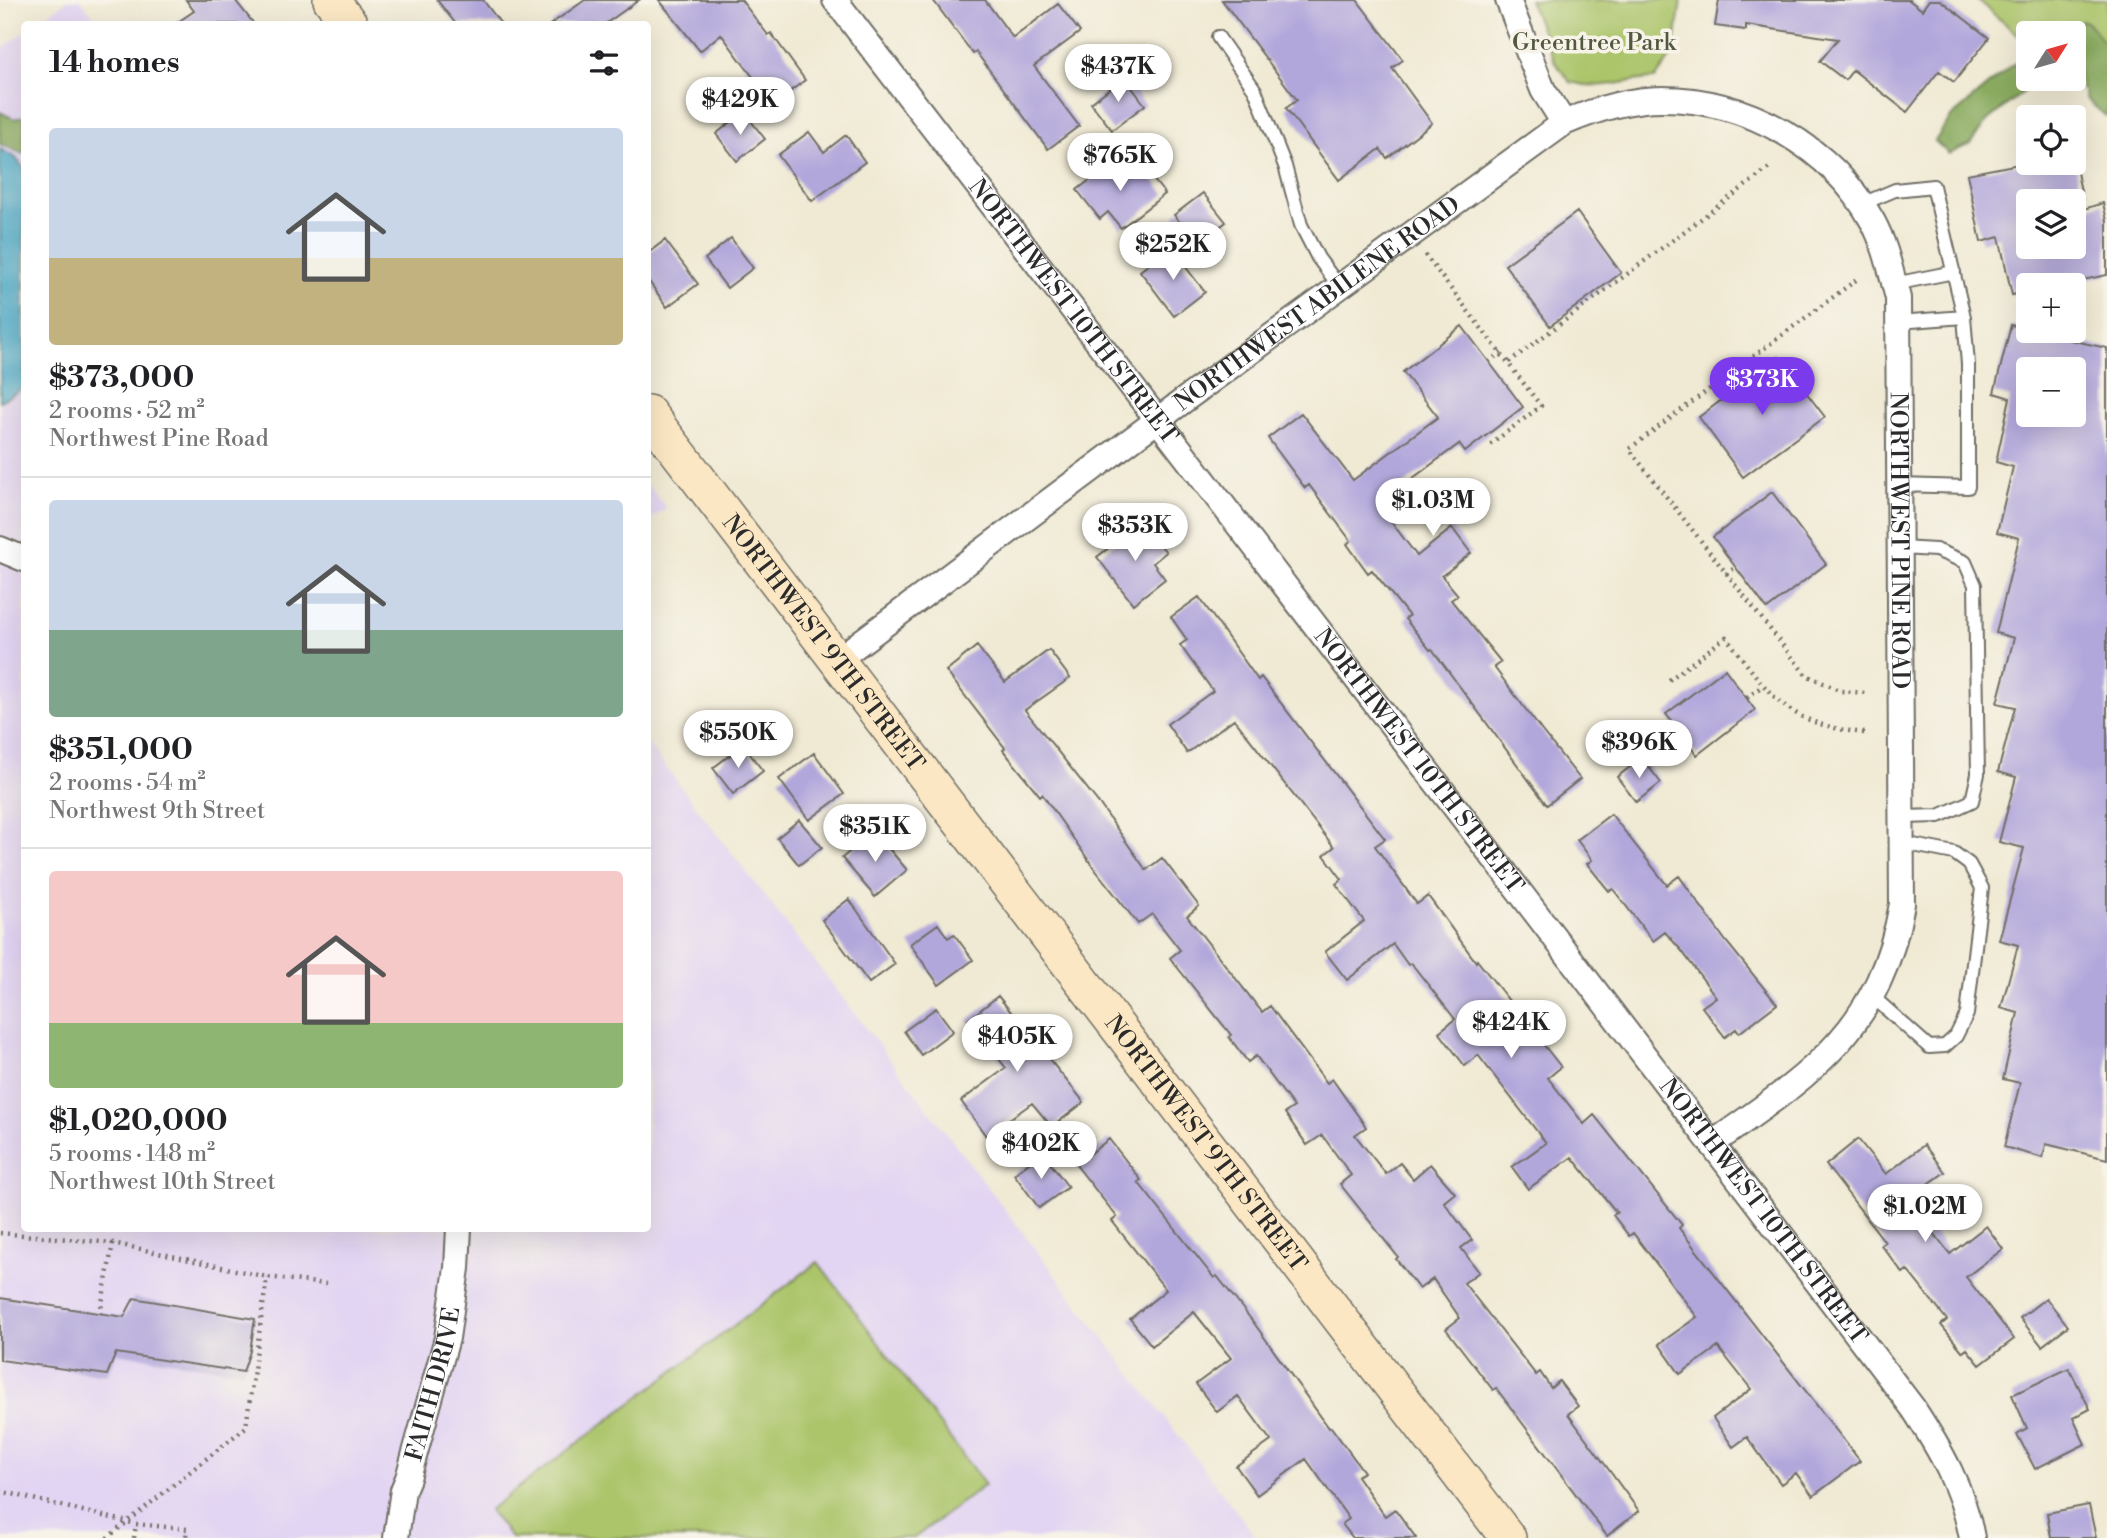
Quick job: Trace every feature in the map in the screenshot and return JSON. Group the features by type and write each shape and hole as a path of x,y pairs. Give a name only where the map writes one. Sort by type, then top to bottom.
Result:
{"street":[{"path":"331,0 348,21"},
{"name":"NORTHWEST 10TH STREET","path":"835,0 1713,1143 1924,1425 1958,1488 1972,1538"},
{"path":"1508,0 1543,90 1564,123"},
{"name":"NORTHWEST PINE ROAD","path":"1564,123 1588,113 1636,101 1672,100 1723,107 1760,120 1800,142 1831,166 1862,204 1874,224 1898,298 1903,843 1902,904 1896,934 1887,964 1872,996 1844,1037 1829,1054 1713,1143"},
{"name":"NORTHWEST ABILENE ROAD","path":"837,660 1156,421 1564,123"},
{"name":"NORTHWEST 9TH STREET","path":"651,417 1508,1538"},
{"path":"0,549 21,558"},
{"name":"FAITH DRIVE","path":"396,1538 403,1490 447,1338 457,1268 459,1232"}],"lane":[{"path":"1218,37 1255,90 1285,166 1301,225 1318,258 1339,286"},
{"path":"1862,204 1895,190 1933,186 1964,317 1968,364 1968,488 1899,485"},
{"path":"1894,284 1954,272"},
{"path":"1898,322 1964,317"},
{"path":"1900,548 1936,550 1965,562 1975,585 1978,774 1972,801 1939,816 1903,817"},
{"path":"1872,996 1929,1047 1945,1046 1956,1036 1967,1014 1982,888 1969,864 1954,853 1903,843"}],"path":[{"path":"1508,362 1772,166"},
{"path":"1410,234 1541,406 1487,447"},
{"path":"1856,280 1629,449 1806,675 1841,691 1866,693"},
{"path":"1489,362 1501,352"},
{"path":"1730,374 1739,387"},
{"path":"1726,574 1736,567"},
{"path":"1669,680 1726,638 1782,705 1809,720 1865,733"},
{"path":"1747,698 1763,685"},
{"path":"0,1233 113,1243 267,1277 326,1284"},
{"path":"100,1314 113,1243"},
{"path":"107,1538 246,1427 267,1277"},
{"path":"250,1351 257,1349"},
{"path":"0,1491 136,1524 187,1529 186,1538"},
{"path":"134,1538 136,1524"}],"shaded area":[{"path":"68,0 81,0 98,21 39,21"},
{"path":"21,34 21,1232 651,1232 651,748 1257,1538 0,1538 0,50"},
{"path":"651,489 666,508 651,519"}],"green space":[{"name":"Greentree Park","path":"1529,0 1681,0 1674,52 1655,79 1603,85 1570,82 1555,62"},
{"path":"1977,0 2107,0 2107,110 2084,91 2086,21 2016,21 2016,33"},
{"path":"2086,22 2107,48 2107,117 2086,99 2084,91 2086,91"},
{"path":"2016,62 2016,91 2025,91 1988,120 1970,144 1949,154 1935,141 1951,117"},
{"path":"0,112 14,119 21,117 21,153 0,144"},
{"path":"818,1262 985,1485 914,1538 511,1538 489,1510"}],"water":[{"path":"0,149 15,157 21,164 21,388 0,401"}],"building":[{"path":"186,0 235,0 252,21 179,21 194,11"},
{"path":"437,0 483,0 499,21 454,21"},
{"path":"585,0 639,0 609,21 555,21"},
{"path":"659,0 741,0 768,35 771,33 805,80 773,104 721,34 700,51"},
{"path":"933,0 985,0 1013,38 1058,4 1080,32 1034,66 1079,126 1048,149 976,52 973,54"},
{"path":"1222,0 1357,0 1403,60 1392,68 1432,123 1387,158 1380,149 1339,180 1286,108 1297,100"},
{"path":"1719,0 1909,0 1922,10 1929,0 1940,0 1989,38 1954,82 1939,71 1907,112 1853,70 1845,80 1820,61 1838,39 1746,25 1746,30 1715,26"},
{"path":"1124,77 1145,105 1112,130 1091,103"},
{"path":"744,112 765,139 737,161 716,134"},
{"path":"809,132 824,152 846,135 865,162 812,201 778,155"},
{"path":"1117,159 1132,179 1145,169 1165,194 1121,228 1108,212 1100,219 1077,190"},
{"path":"2016,165 2016,175 2078,175 2080,189 2016,189 2016,259 2086,259 2086,208 2103,203 2107,221 2107,275 2086,279 2086,273 2016,273 2016,294 2012,295 1999,237 1981,242 1967,174"},
{"path":"1203,193 1226,222 1197,244 1174,215"},
{"path":"1577,212 1621,273 1550,326 1505,265"},
{"path":"731,238 753,268 727,288 705,259"},
{"path":"665,240 698,284 667,307 651,284 651,251"},
{"path":"1171,248 1205,292 1174,316 1140,271"},
{"path":"2011,325 2016,326 2016,343 2084,343 2107,348 2107,1159 2046,1144 2043,1158 2004,1147 2020,1083 2003,1079 2018,1013 2001,1008 2018,945 1999,940 2024,848 1999,842 2016,777 1998,772 2015,707 1997,703 2014,638 1996,633 2019,538 1997,532 2013,467 1996,462 2010,398 1994,393"},
{"path":"1462,326 1523,407 1465,452 1459,444 1378,504 1417,556 1452,528 1471,553 1442,576 1458,595 1451,600 1501,662 1494,667 1580,779 1547,805 1432,649 1430,650 1405,619 1409,616 1372,570 1368,573 1347,544 1351,541 1309,485 1305,488 1268,438 1301,413 1353,480 1438,417 1403,372"},
{"path":"1779,357 1825,417 1743,477 1699,417"},
{"path":"1772,492 1826,564 1767,609 1713,537"},
{"path":"1142,522 1166,552 1153,563 1165,579 1133,604 1097,557"},
{"path":"1199,597 1258,680 1261,677 1385,839 1375,846 1417,904 1428,896 1476,962 1477,960 1561,1067 1548,1078 1584,1124 1594,1115 1682,1225 1679,1228 1860,1461 1813,1496 1796,1473 1781,1484 1747,1437 1733,1447 1713,1418 1751,1389 1718,1347 1680,1374 1659,1344 1697,1317 1633,1233 1629,1236 1613,1215 1617,1213 1572,1157 1528,1189 1512,1167 1546,1143 1478,1055 1465,1066 1439,1032 1455,1019 1411,963 1408,965 1393,944 1347,980 1325,952 1364,921 1336,884 1342,879 1324,855 1334,847 1234,719 1187,753 1167,724 1213,691 1180,645 1187,640 1171,617"},
{"path":"977,646 1005,682 1049,650 1070,678 1025,710 1101,806 1146,870 1162,858 1199,906 1187,916 1262,1012 1270,1006 1327,1083 1332,1079 1366,1127 1355,1135 1386,1174 1400,1163 1413,1179 1430,1164 1455,1193 1444,1202 1472,1240 1461,1248 1479,1272 1464,1283 1536,1375 1540,1372 1551,1388 1559,1381 1578,1406 1568,1414 1639,1511 1607,1536 1496,1388 1493,1390 1446,1329 1460,1318 1433,1279 1419,1289 1396,1259 1398,1257 1340,1184 1351,1175 1322,1135 1307,1145 1285,1113 1294,1107 1256,1056 1248,1062 1229,1037 1231,1035 1170,958 1180,950 1152,914 1138,924 1094,868 1042,794 1040,796 1003,750 1005,748 946,671"},
{"path":"1725,669 1755,710 1697,755 1666,714"},
{"path":"743,745 763,771 733,794 713,768"},
{"path":"814,753 844,794 809,820 779,779"},
{"path":"1642,758 1661,783 1636,802 1617,777"},
{"path":"1611,814 1667,885 1679,876 1725,940 1777,1004 1739,1033 1736,1029 1725,1037 1702,1007 1716,997 1681,950 1665,932 1653,941 1613,889 1609,891 1587,864 1592,860 1577,840"},
{"path":"799,820 822,847 799,865 777,838"},
{"path":"874,831 907,870 875,897 842,858"},
{"path":"849,899 895,964 869,983 822,920"},
{"path":"938,924 948,938 954,934 973,960 939,985 910,944"},
{"path":"998,996 1084,1102 1052,1127 1032,1103 986,1136 961,1101 1006,1068 968,1020"},
{"path":"936,1008 953,1031 921,1055 904,1031"},
{"path":"1109,1139 1141,1180 1138,1182 1214,1278 1217,1276 1254,1323 1364,1472 1357,1476 1385,1516 1395,1509 1416,1538 1353,1538 1342,1524 1349,1519 1306,1459 1257,1495 1236,1466 1271,1441 1238,1396 1217,1412 1196,1384 1231,1358 1194,1312 1152,1346 1130,1319 1166,1290 1112,1221 1117,1217 1076,1165"},
{"path":"1858,1139 1886,1174 1924,1145 1945,1172 1908,1199 1950,1254 1986,1226 2003,1249 1966,1277 2014,1339 1980,1365 1967,1349 1963,1352 1941,1325 1947,1320 1907,1270 1903,1273 1881,1245 1885,1242 1826,1165"},
{"path":"1043,1153 1068,1187 1039,1208 1014,1174"},
{"path":"0,1298 124,1317 134,1298 255,1319 250,1351 243,1372 116,1353 107,1375 0,1360"},
{"path":"2046,1298 2068,1326 2042,1346 2020,1318"},
{"path":"2069,1368 2090,1409 2073,1418 2085,1444 2035,1469 2017,1434 2027,1428 2012,1395"},
{"path":"2089,1505 2096,1538 2051,1538 2047,1513"}]}
